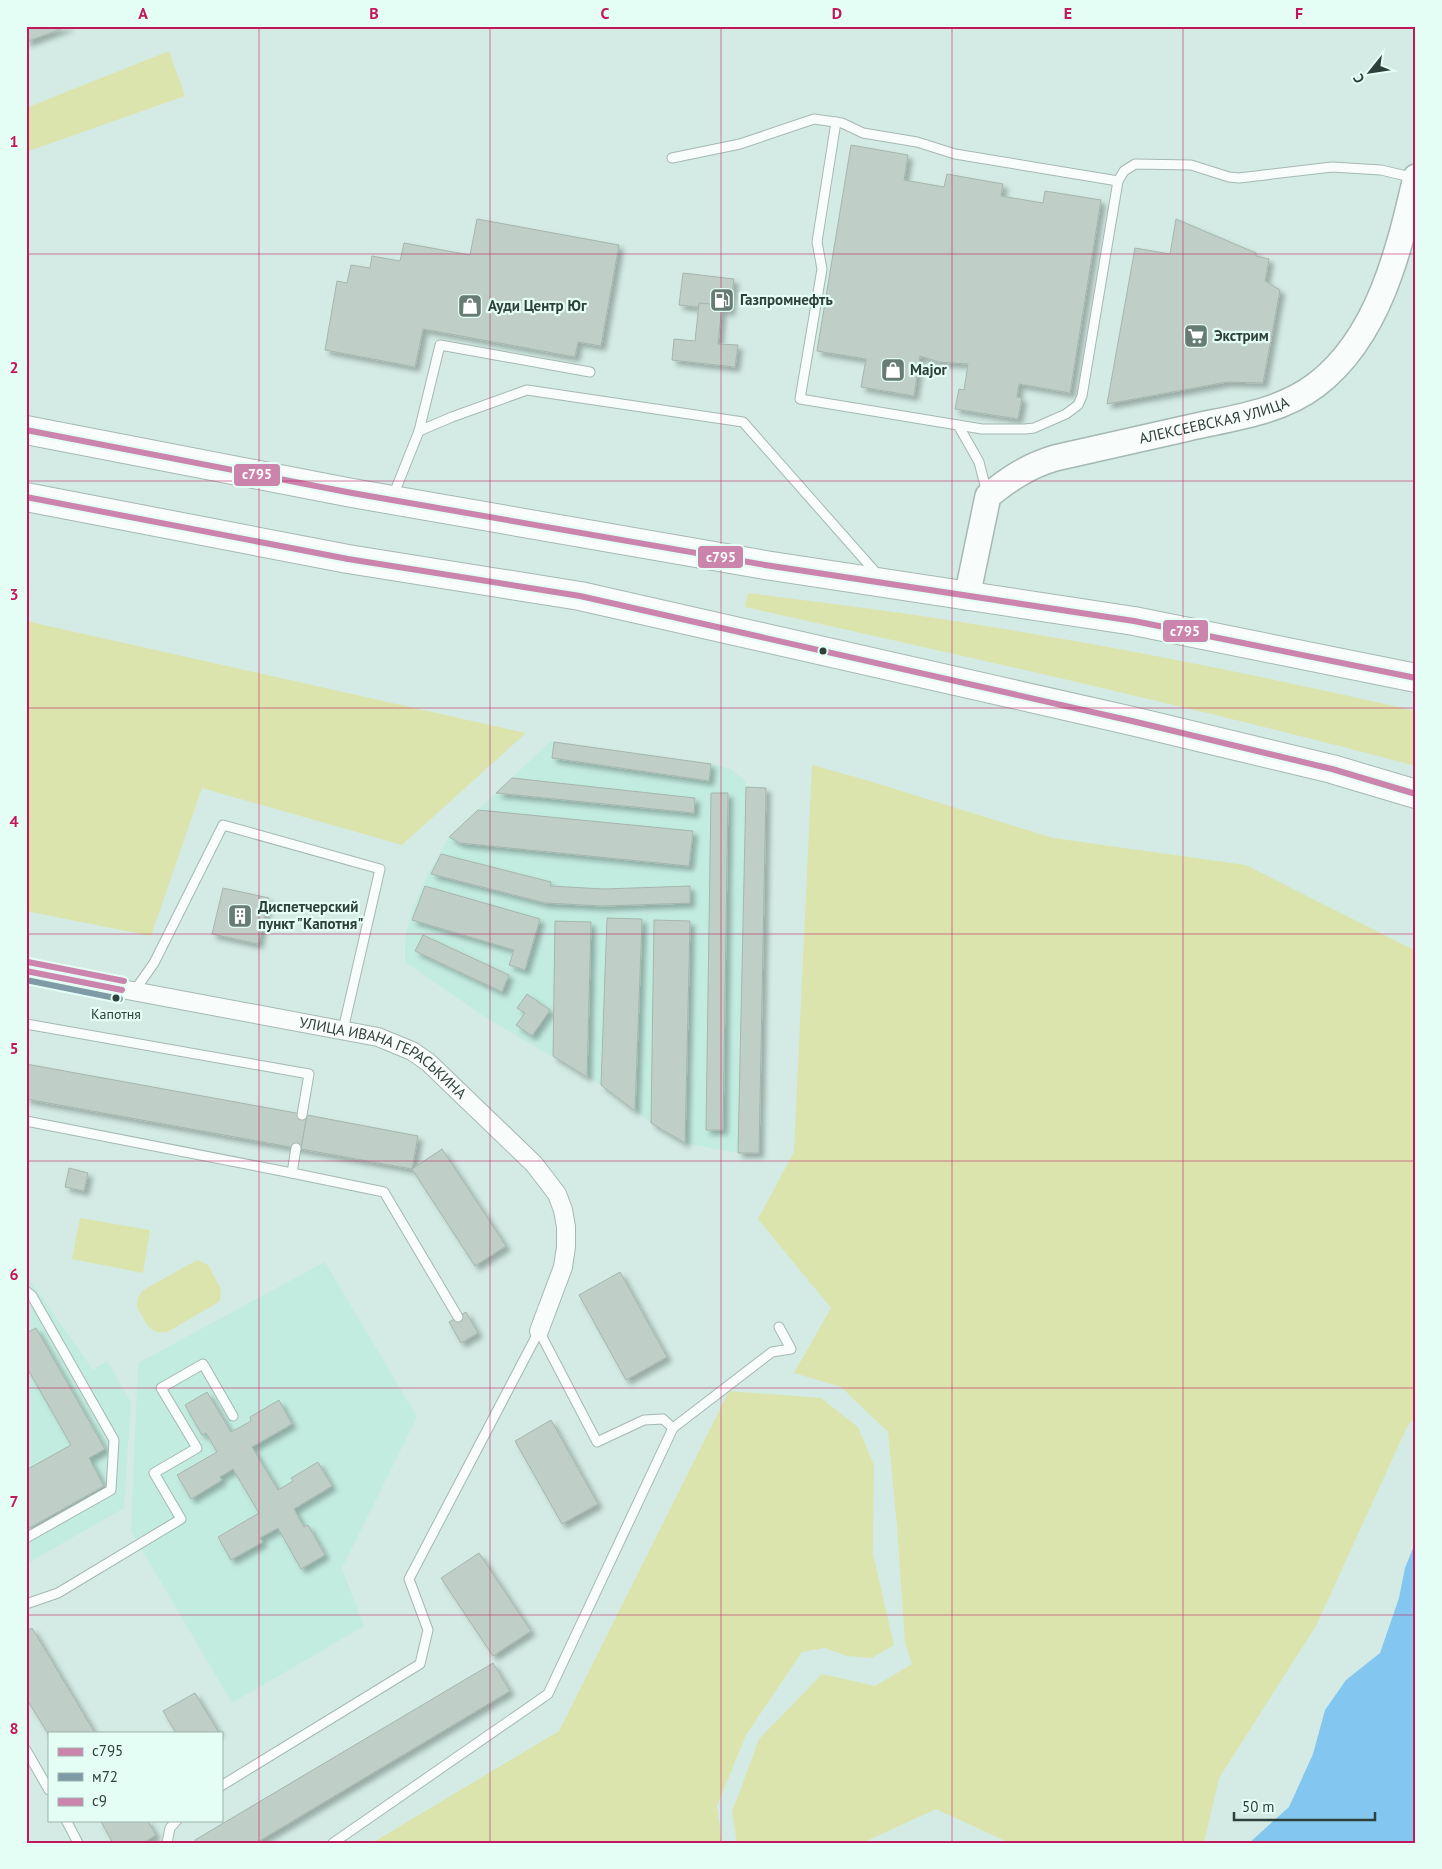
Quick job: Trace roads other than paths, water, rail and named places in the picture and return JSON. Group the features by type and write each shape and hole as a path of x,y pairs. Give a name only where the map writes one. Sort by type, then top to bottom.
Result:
{"highway":[{"path":"26,430 391,500 765,565 1134,621 1416,678"},
{"path":"26,498 348,558 580,596 1132,720 1332,769 1416,794"}],"street":[{"name":"АЛЕКСЕЕВСКАЯ УЛИЦА","path":"988,496 1015,474 1040,462 1261,411 1296,398 1316,385 1332,371 1348,352 1373,312 1393,262 1416,178"},
{"path":"967,597 988,496"},
{"name":"УЛИЦА ИВАНА ГЕРАСЬКИНА","path":"26,971 378,1037 412,1051 428,1062 534,1164 557,1194 563,1210 566,1227 566,1248 563,1267 539,1330"}],"lane":[{"path":"672,158 740,144 814,118 842,123 863,133 917,142 955,154 1118,181"},
{"path":"836,122 817,242 822,268 800,398 982,429 1034,428 1066,414 1078,405 1082,396 1118,181 1124,171 1136,164 1191,165 1229,177 1239,178 1332,167 1375,169 1416,178"},
{"path":"391,500 420,430 440,345 590,372"},
{"path":"420,430 527,390 743,422 884,583"},
{"path":"958,425 979,462 988,496"},
{"path":"135,990 154,963 223,825 380,869 343,1030"},
{"path":"26,1024 309,1074 302,1114"},
{"path":"26,1121 384,1192 458,1317"},
{"path":"292,1173 296,1148"},
{"path":"26,1290 32,1296 114,1440 111,1490 26,1538"},
{"path":"333,1843 548,1694 673,1428 772,1352 791,1349 780,1327"},
{"path":"539,1330 597,1442 644,1420 663,1419 673,1428"},
{"path":"222,1785 420,1664 428,1630 409,1579 539,1330"},
{"path":"26,1604 58,1593 181,1519 154,1473 197,1448 162,1388 203,1364 233,1416"},
{"path":"26,1750 48,1788"},
{"path":"67,1822 78,1843"},
{"path":"167,1843 170,1828 175,1822"}],"water":[{"path":"1416,1541 1416,1843 1249,1843 1289,1807 1313,1754 1325,1710 1346,1680 1380,1653 1399,1598 1405,1568"}],"place":[{"name":"Газпромнефть","path":"722,300"},
{"name":"Ауди Центр Юг","path":"470,306"},
{"name":"Экстрим","path":"1196,336"},
{"name":"Major","path":"893,370"},
{"name":"Диспетчерский пункт \"Капотня\"","path":"240,916"},
{"name":"Капотня","path":"116,998"}]}
